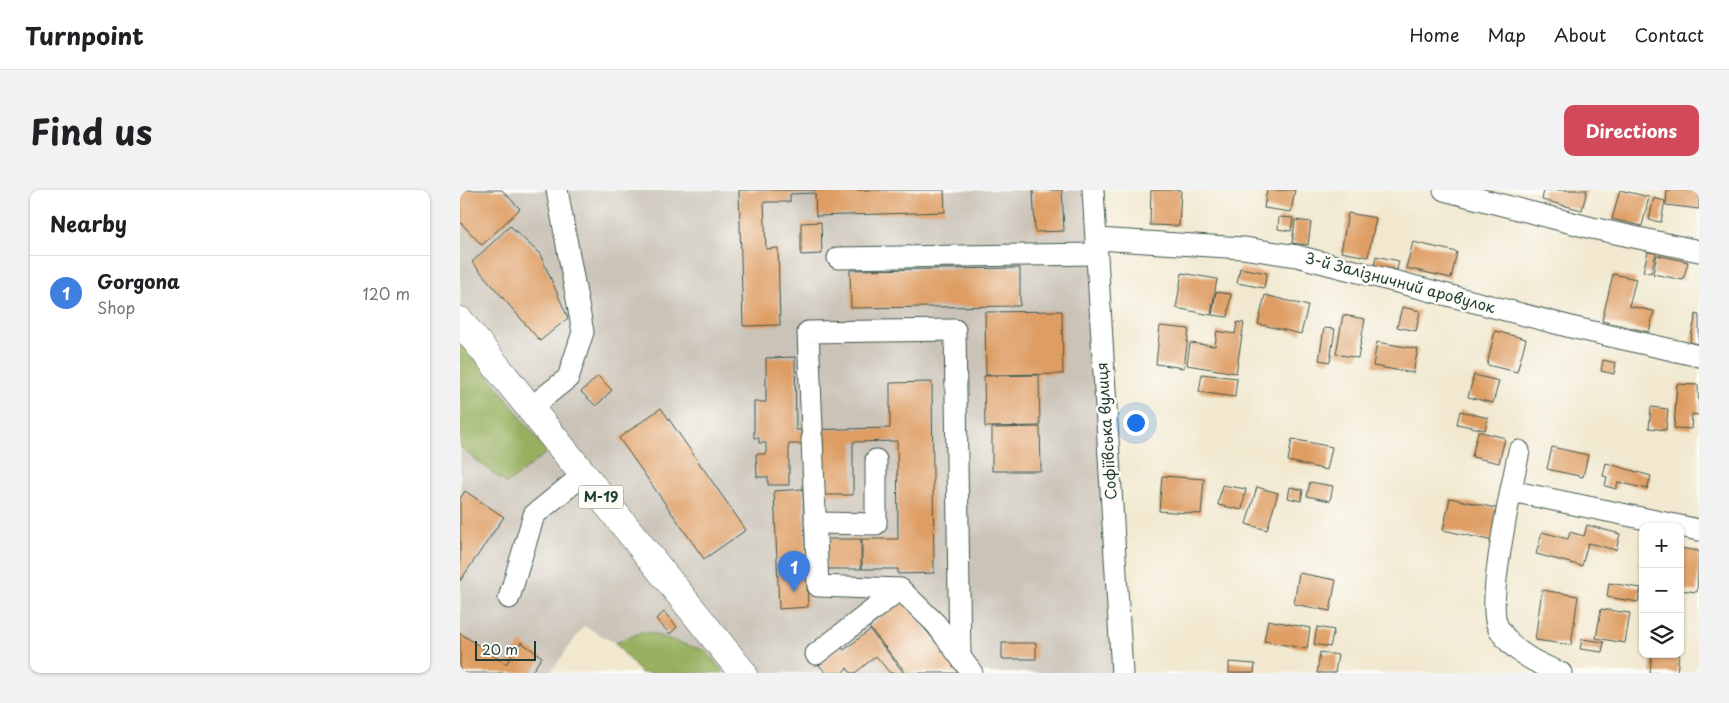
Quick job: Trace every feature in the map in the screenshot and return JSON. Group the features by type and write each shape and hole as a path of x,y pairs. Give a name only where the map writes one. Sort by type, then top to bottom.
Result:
{"highway":[{"name":"М-19","path":"460,321 743,673"}],"street":[{"path":"530,408 568,378 583,332 558,190"},
{"name":"Софіївська вулиця","path":"1093,190 1122,673"},
{"path":"1444,190 1592,228 1699,251"},
{"name":"3-й Залізничний аровулок","path":"838,258 1096,247 1243,248 1297,256 1565,325 1699,356"},
{"path":"955,330 966,665 936,624 900,589 818,586 808,332 955,330"},
{"path":"1519,450 1498,564 1497,626 1516,650 1534,662 1561,673"},
{"path":"815,523 876,524 876,460"},
{"path":"510,598 534,514 583,475"},
{"path":"1511,491 1699,530"},
{"path":"816,654 900,589"}],"shaded area":[{"path":"460,190 1095,190 1125,673 724,673 706,651 644,631 615,643 584,626 550,673 460,673 460,447 507,484 460,338"}],"green space":[{"path":"460,338 547,452 507,484 460,447"},
{"path":"644,631 706,651 724,673 641,673 615,643"}],"building":[{"path":"460,190 502,190 520,209 482,245 460,222"},
{"path":"739,190 944,190 945,212 816,216 815,193 790,194 790,202 764,202 766,249 778,248 780,325 743,326"},
{"path":"1033,190 1062,190 1064,231 1035,232"},
{"path":"1151,190 1181,190 1179,226 1150,225"},
{"path":"1267,190 1295,190 1291,212 1264,208"},
{"path":"1544,190 1587,190 1582,210 1542,200"},
{"path":"1620,190 1649,197 1642,226 1612,219"},
{"path":"1667,190 1699,190 1699,209 1666,205"},
{"path":"1654,198 1665,201 1661,222 1649,220"},
{"path":"1348,213 1376,218 1368,257 1341,252"},
{"path":"1279,217 1293,218 1291,231 1278,229"},
{"path":"1295,220 1311,222 1308,245 1292,243"},
{"path":"821,222 822,254 801,255 801,223"},
{"path":"510,226 540,254 568,318 540,341 472,262"},
{"path":"1413,242 1457,252 1451,278 1406,268"},
{"path":"1648,252 1656,253 1651,273 1643,271"},
{"path":"1657,255 1688,262 1683,280 1653,274"},
{"path":"1376,256 1399,261 1397,270 1374,266"},
{"path":"1020,268 1020,306 851,308 850,270"},
{"path":"1240,268 1267,273 1264,288 1237,283"},
{"path":"1182,273 1217,279 1211,315 1176,308"},
{"path":"1613,274 1636,279 1629,306 1654,311 1649,332 1602,321"},
{"path":"1216,292 1231,294 1228,317 1212,315"},
{"path":"1265,295 1308,306 1301,334 1258,324"},
{"path":"1402,307 1420,311 1416,331 1397,327"},
{"path":"1062,311 1063,374 986,375 985,312"},
{"path":"1696,314 1699,315 1699,344 1690,342"},
{"path":"1343,315 1365,319 1358,358 1336,354"},
{"path":"1237,322 1244,323 1236,373 1187,365 1190,343 1215,346 1217,331 1235,334"},
{"path":"1160,326 1189,329 1184,368 1156,364"},
{"path":"1324,328 1335,329 1330,362 1319,360"},
{"path":"1495,331 1526,339 1517,372 1487,365"},
{"path":"1377,342 1418,349 1413,373 1373,366"},
{"path":"795,357 796,430 890,428 890,383 932,382 934,573 898,574 898,569 862,569 862,539 898,539 897,441 853,442 853,495 823,495 823,438 807,439 808,444 789,444 789,485 768,485 768,477 757,477 756,454 766,454 766,443 759,443 759,438 754,438 754,402 766,402 766,358"},
{"path":"1603,360 1616,363 1614,374 1601,371"},
{"path":"1202,374 1237,378 1235,397 1199,392"},
{"path":"1039,375 1040,426 985,427 984,376"},
{"path":"1474,375 1499,381 1493,403 1468,397"},
{"path":"598,376 612,390 596,406 581,392"},
{"path":"1677,384 1698,385 1699,415 1692,414 1691,429 1674,428"},
{"path":"1651,407 1668,409 1666,430 1649,428"},
{"path":"661,408 746,530 704,559 619,438"},
{"path":"1460,411 1488,418 1485,430 1457,424"},
{"path":"1040,427 1041,471 992,471 992,428"},
{"path":"1478,431 1505,438 1499,463 1472,457"},
{"path":"1292,439 1332,447 1327,470 1288,461"},
{"path":"1552,447 1588,455 1583,477 1547,469"},
{"path":"1606,463 1651,476 1647,489 1618,482 1616,489 1605,486 1607,477 1603,476"},
{"path":"1162,476 1204,479 1201,514 1159,511"},
{"path":"1310,482 1333,486 1330,501 1307,496"},
{"path":"1222,485 1246,489 1242,510 1218,505"},
{"path":"1257,487 1278,493 1267,530 1246,524"},
{"path":"1290,487 1303,490 1301,501 1288,498"},
{"path":"803,489 808,607 779,609 774,491"},
{"path":"465,491 504,517 460,581 460,499"},
{"path":"1450,498 1500,509 1493,541 1443,530"},
{"path":"1587,525 1620,534 1616,550 1588,543 1582,566 1536,554 1542,532 1568,539 1570,532 1584,536"},
{"path":"826,539 861,539 861,569 826,569"},
{"path":"1684,549 1699,551 1697,592 1684,590"},
{"path":"1299,573 1336,580 1330,611 1294,604"},
{"path":"1609,583 1639,588 1638,602 1607,597"},
{"path":"1542,590 1578,596 1571,645 1535,640"},
{"path":"902,601 961,673 906,673 869,627"},
{"path":"1601,609 1630,613 1625,643 1596,638"},
{"path":"664,612 677,627 670,634 656,619"},
{"path":"1268,620 1310,628 1307,649 1264,641"},
{"path":"1317,627 1334,630 1330,647 1314,644"},
{"path":"870,630 904,673 890,673 876,656 855,673 851,673 847,668 842,673 826,673 819,665 841,647 844,650"},
{"path":"460,633 506,664 521,642 542,657 531,673 460,673"},
{"path":"1582,639 1604,642 1602,652 1580,649"},
{"path":"1002,643 1036,643 1036,659 1002,659"},
{"path":"1320,652 1338,655 1335,673 1317,673"},
{"path":"1652,658 1679,658 1677,673 1650,673"},
{"path":"1229,662 1255,664 1254,673 1229,673"}],"place":[{"name":"Gorgona","path":"794,592"}]}
